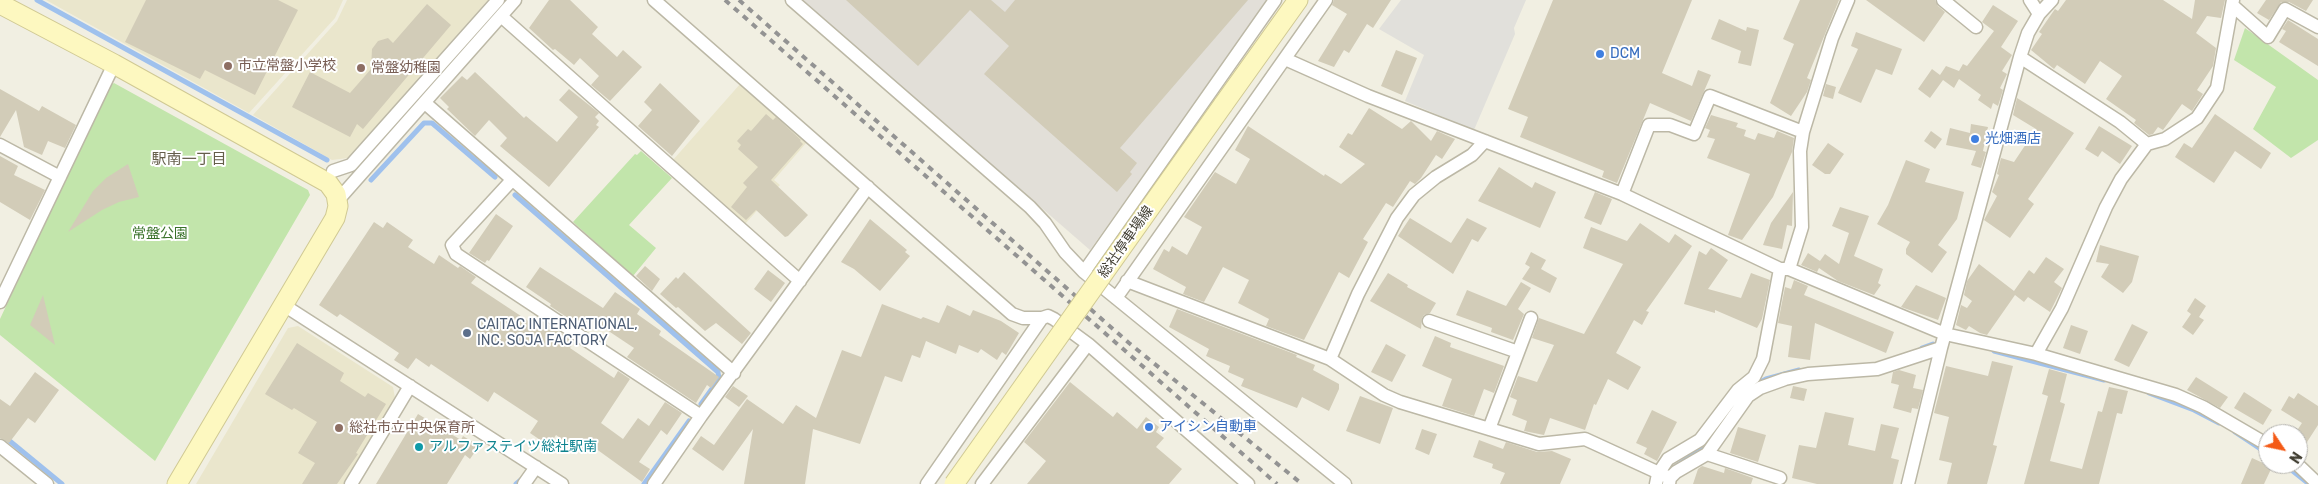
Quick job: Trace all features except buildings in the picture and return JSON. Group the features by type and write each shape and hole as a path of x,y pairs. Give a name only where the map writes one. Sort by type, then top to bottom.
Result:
{"street":[{"path":"333,171 351,165 498,0"},
{"path":"338,200 515,0"},
{"path":"654,0 1012,314 1023,318 1042,318 1048,316 1054,319 1088,344 1248,484"},
{"path":"792,0 1030,207 1045,223 1065,252 1084,272 1345,484"},
{"path":"1084,272 1274,0"},
{"name":"総社停車場線","path":"954,484 1298,0"},
{"path":"1116,298 1326,0"},
{"path":"1663,480 1707,454 1757,382 1785,269 1802,227 1800,151 1804,132 1832,38 1848,0"},
{"path":"1943,0 1976,27"},
{"path":"2030,0 2038,14"},
{"path":"1908,484 1941,348 2020,56 2028,32 2038,14 2052,0"},
{"path":"2232,3 2268,37 2285,9 2318,28"},
{"path":"2036,354 2062,308 2106,207 2121,179 2148,144 2165,139 2197,118 2217,88 2232,3"},
{"path":"0,4 114,64 328,183 334,189 338,200 335,218 282,304 177,484"},
{"path":"501,16 800,281"},
{"path":"2020,56 2120,122 2148,144"},
{"path":"1285,59 1368,96 1622,194 1785,269 1946,334 2036,354 2176,395 2229,421 2258,439"},
{"path":"0,302 114,64"},
{"path":"1622,194 1649,125 1670,125 1694,134 1710,96 1804,132"},
{"path":"425,103 734,373"},
{"path":"1330,359 1358,294 1397,218 1414,195 1436,177 1472,155 1485,141"},
{"path":"0,145 60,177"},
{"path":"512,180 452,245 456,254 702,416"},
{"path":"654,484 868,186"},
{"path":"1127,281 1330,359 1384,395 1400,402 1539,444 1586,439 1663,480"},
{"path":"282,304 562,484"},
{"path":"927,484 1042,318"},
{"path":"1489,429 1531,318"},
{"path":"1430,321 1518,352"},
{"path":"982,484 1088,344"},
{"path":"1663,480 1668,459 1700,440 1738,390 1757,382 1808,374 1883,368 1941,348"},
{"path":"351,484 410,386"},
{"path":"0,446 47,484"},
{"path":"1707,454 1780,478"},
{"path":"524,484 536,467"},
{"path":"2308,474 2318,484"}],"shaded area":[{"name":"市立常盤小学校","path":"46,0 343,0 335,18 249,113"},
{"name":"常盤幼稚園","path":"347,0 488,0 348,158 332,160 253,115 337,21"},
{"path":"802,0 1268,0 1090,250"},
{"path":"1401,0 1526,0 1514,28 1515,34 1474,130 1405,101 1424,55 1379,29"},
{"path":"741,83 807,142 774,180 780,185 745,224 673,160"},
{"path":"298,326 393,387 395,398 344,484 196,484 288,328"}],"green space":[{"path":"2245,28 2318,80 2318,140 2291,158 2253,129 2276,87 2234,60"},
{"name":"常盤公園","path":"114,83 308,190 310,195 155,461 0,335 0,319 109,86"},
{"path":"641,151 672,178 629,225 656,248 633,276 573,222 635,154 637,155"}],"waterway":[{"path":"37,0 327,160"},
{"path":"371,180 424,123 432,123 495,177"},
{"path":"515,195 718,372 719,379 701,404"},
{"path":"1922,348 1933,344"},
{"path":"1994,351 2104,380"},
{"path":"1757,384 1766,379 1799,370"},
{"path":"2149,393 2194,410 2219,423"},
{"path":"644,484 689,421"},
{"path":"1672,469 1700,450 1720,425"},
{"path":"2235,432 2258,447"},
{"path":"0,433 62,484"},
{"path":"2296,474 2309,484"},
{"path":"516,484 522,479"}],"railway":[{"path":"725,0 1277,484"},
{"path":"739,0 1129,343 1302,484"}],"place":[{"name":"DCM","path":"1600,54"},
{"name":"市立常盤小学校","path":"228,66"},
{"name":"常盤幼稚園","path":"361,68"},
{"name":"光畑酒店","path":"1975,139"},
{"name":"CAITAC INTERNATIONAL, INC. SOJA FACTORY","path":"467,333"},
{"name":"アイシン自動車","path":"1149,427"},
{"name":"総社市立中央保育所","path":"339,428"},
{"name":"アルファステイツ総社駅南","path":"419,447"}],"district":[{"name":"駅南一丁目","path":"189,160"}]}
